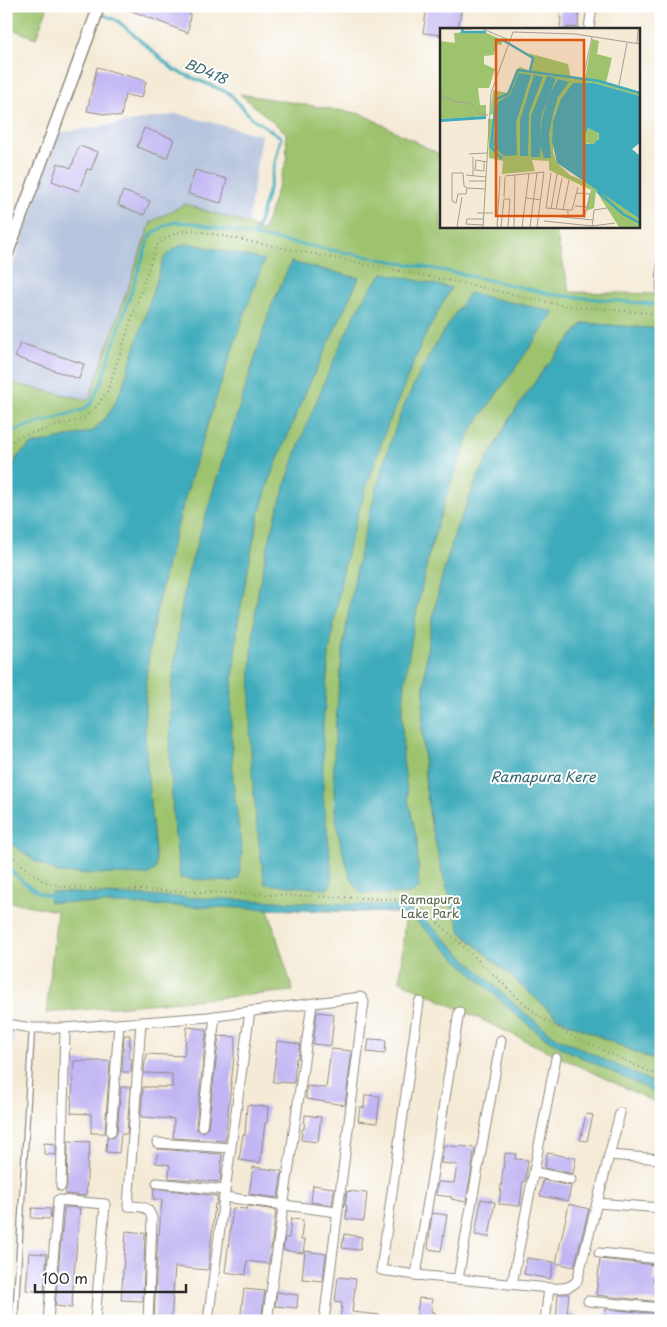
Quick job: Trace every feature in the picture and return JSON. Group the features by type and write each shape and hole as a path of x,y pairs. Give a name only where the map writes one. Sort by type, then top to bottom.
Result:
{"main road":[{"path":"6,257 97,10"}],"street":[{"path":"589,28 592,6"},
{"path":"6,1024 32,1028 65,1028 215,1016 362,998 364,1002 324,1321"},
{"path":"420,1002 381,1270 458,1280 549,1288 572,1286 577,1281 620,1113"},
{"path":"268,1321 312,1004"},
{"path":"208,1321 250,1011"},
{"path":"416,1275 459,1012"},
{"path":"202,1126 215,1016"},
{"path":"141,1022 128,1206 144,1207 151,1213 148,1321"},
{"path":"112,1132 119,1024"},
{"path":"61,1186 65,1028"},
{"path":"458,1280 501,1040"},
{"path":"512,1284 556,1058"},
{"path":"157,1143 230,1148"},
{"path":"609,1155 661,1159"},
{"path":"534,1172 571,1180"},
{"path":"157,1182 338,1212"},
{"path":"48,1321 58,1200 105,1204 95,1321"},
{"path":"597,1203 661,1208"},
{"path":"599,1253 661,1259"},
{"path":"545,1321 549,1288"},
{"path":"588,1301 661,1308"}],"lane":[{"path":"659,296 661,226"},
{"path":"15,1321 32,1028"}],"path":[{"path":"6,448 18,437 82,419 93,411 103,399 156,246 175,233 192,230 471,285 566,306 661,314"},
{"path":"6,852 43,881 63,887 390,899 407,902 422,908 428,913 540,1017 566,1034 661,1077"}],"shaded area":[{"path":"178,114 261,135 248,224 185,204 151,222 89,401 6,382 6,286 59,133"},
{"path":"6,1032 13,1032 6,1119"}],"green space":[{"path":"6,6 48,6 36,38 6,27"},
{"name":"Ramapura Lake Park","path":"240,94 362,114 440,154 440,228 554,228 570,292 661,294 661,329 583,323 544,369 510,418 481,471 457,526 440,584 428,642 422,730 430,818 443,876 461,932 559,1019 661,1063 661,1105 400,981 405,915 399,913 268,909 293,991 46,1013 57,911 6,901 6,382 89,400 151,222 185,204 248,224 263,232 287,159 286,133"},
{"path":"661,696 661,754 656,740 654,718"}],"water":[{"path":"187,244 264,260 203,438 173,541 153,628 147,672 145,719 147,767 156,869 147,875 58,873 35,861 6,840 6,536 13,467 17,457 31,445 93,431 107,416 122,388 163,260 173,249"},
{"path":"291,262 359,278 303,398 270,479 259,515 251,553 238,623 232,690 233,781 242,853 239,878 230,882 180,878 173,817 170,756 171,694 182,603 188,573 271,307"},
{"path":"383,273 451,288 423,340 385,432 360,507 341,581 329,654 323,726 323,795 332,883 327,889 265,884 254,797 250,738 252,651 255,612 260,582 279,504 311,414 352,320 367,294"},
{"path":"469,293 555,312 472,429 447,493 429,554 407,666 402,713 403,759 408,799 417,839 419,889 407,895 361,893 352,880 343,853 336,820 334,787 338,693 349,610 366,528 399,418 431,353"},
{"name":"Ramapura Kere","path":"584,323 661,329 661,696 654,718 654,725 656,740 661,754 661,1063 559,1019 461,932 443,876 430,818 426,789 422,730 428,642 440,584 457,526 481,471 510,418 544,369"},
{"path":"51,892 401,907 425,920 516,1006 554,1036 661,1086 661,1095 564,1049 544,1037 516,1015 416,921 399,913 49,902"}],"building":[{"path":"191,6 188,33 122,7"},
{"path":"427,6 462,6 458,28 440,28 440,35 423,33"},
{"path":"561,6 579,6 578,28 560,28"},
{"path":"97,67 146,81 142,98 125,95 121,117 87,111"},
{"path":"144,128 174,139 167,158 137,147"},
{"path":"79,146 98,152 91,170 87,169 79,191 52,181 58,163 71,168"},
{"path":"195,170 227,179 221,203 188,194"},
{"path":"123,191 150,201 144,215 118,205"},
{"path":"20,343 84,364 79,379 15,357"},
{"path":"317,1012 334,1014 331,1046 313,1044"},
{"path":"187,1027 206,1029 196,1125 197,1129 201,1132 205,1131 208,1127 219,1036 236,1037 225,1141 173,1138 174,1119 141,1117 143,1087 172,1087 172,1074 144,1073 147,1054 184,1056"},
{"path":"124,1035 130,1035 129,1059 132,1059 131,1072 122,1072"},
{"path":"369,1039 386,1040 385,1054 367,1052"},
{"path":"277,1041 300,1044 298,1058 296,1058 294,1083 273,1082"},
{"path":"331,1049 352,1051 345,1105 306,1099 307,1086 326,1088"},
{"path":"74,1061 110,1061 105,1133 91,1133 91,1114 71,1113"},
{"path":"121,1087 130,1087 127,1134 121,1134 119,1153 106,1152 107,1137 113,1138 117,1133"},
{"path":"365,1095 380,1096 377,1123 358,1121 360,1107 364,1108"},
{"path":"247,1105 268,1107 260,1163 239,1160 243,1134 245,1135"},
{"path":"586,1114 593,1115 587,1141 580,1140"},
{"path":"305,1115 321,1117 318,1142 301,1140"},
{"path":"68,1141 90,1142 86,1196 65,1194 67,1186"},
{"path":"44,1143 56,1144 56,1155 44,1154"},
{"path":"444,1145 475,1148 466,1202 451,1199 452,1197 436,1195 438,1182 454,1183 457,1165 441,1163"},
{"path":"158,1149 222,1154 220,1182 169,1178 170,1165 156,1163"},
{"path":"505,1153 516,1154 515,1159 528,1160 520,1206 499,1204"},
{"path":"547,1153 576,1158 573,1174 545,1168"},
{"path":"253,1167 282,1171 278,1198 249,1194"},
{"path":"543,1180 571,1186 568,1201 540,1196"},
{"path":"313,1185 334,1188 332,1205 311,1202"},
{"path":"154,1188 217,1196 208,1270 175,1267 171,1321 154,1321 158,1233 162,1200 153,1199"},
{"path":"347,1191 367,1193 364,1221 346,1219"},
{"path":"481,1199 495,1202 489,1237 475,1235"},
{"path":"569,1204 589,1209 574,1267 556,1263"},
{"path":"248,1206 276,1210 269,1264 247,1261 246,1275 225,1272 233,1208 247,1209"},
{"path":"64,1207 80,1208 72,1308 55,1306"},
{"path":"32,1208 51,1209 50,1219 31,1218"},
{"path":"432,1213 447,1215 441,1251 428,1249"},
{"path":"291,1219 303,1220 301,1240 305,1240 303,1253 283,1250 285,1238 289,1238"},
{"path":"126,1231 145,1233 143,1301 121,1300"},
{"path":"344,1234 362,1237 360,1250 342,1248"},
{"path":"305,1251 326,1254 323,1281 302,1279"},
{"path":"29,1253 47,1254 44,1292 26,1290"},
{"path":"527,1258 554,1262 550,1279 524,1274"},
{"path":"600,1259 655,1265 653,1280 661,1285 661,1302 596,1295"},
{"path":"338,1277 356,1279 352,1312 380,1315 379,1321 340,1321 342,1303 335,1302"},
{"path":"244,1289 265,1291 261,1321 240,1321"},
{"path":"277,1292 298,1295 297,1308 275,1306"},
{"path":"558,1294 569,1294 567,1313 574,1313 574,1321 556,1321"},
{"path":"419,1298 432,1299 431,1312 435,1312 434,1321 416,1321"},
{"path":"606,1309 661,1314 661,1321 605,1321"}],"waterway":[{"name":"BD418","path":"84,6 118,21 174,70 229,93 252,118 281,137 270,185 255,236"},
{"path":"6,437 15,430 82,410 91,404 101,382 149,239 153,233 166,225 176,222 192,223 457,273 555,295 661,305"},
{"path":"6,866 33,889 53,897"}]}
